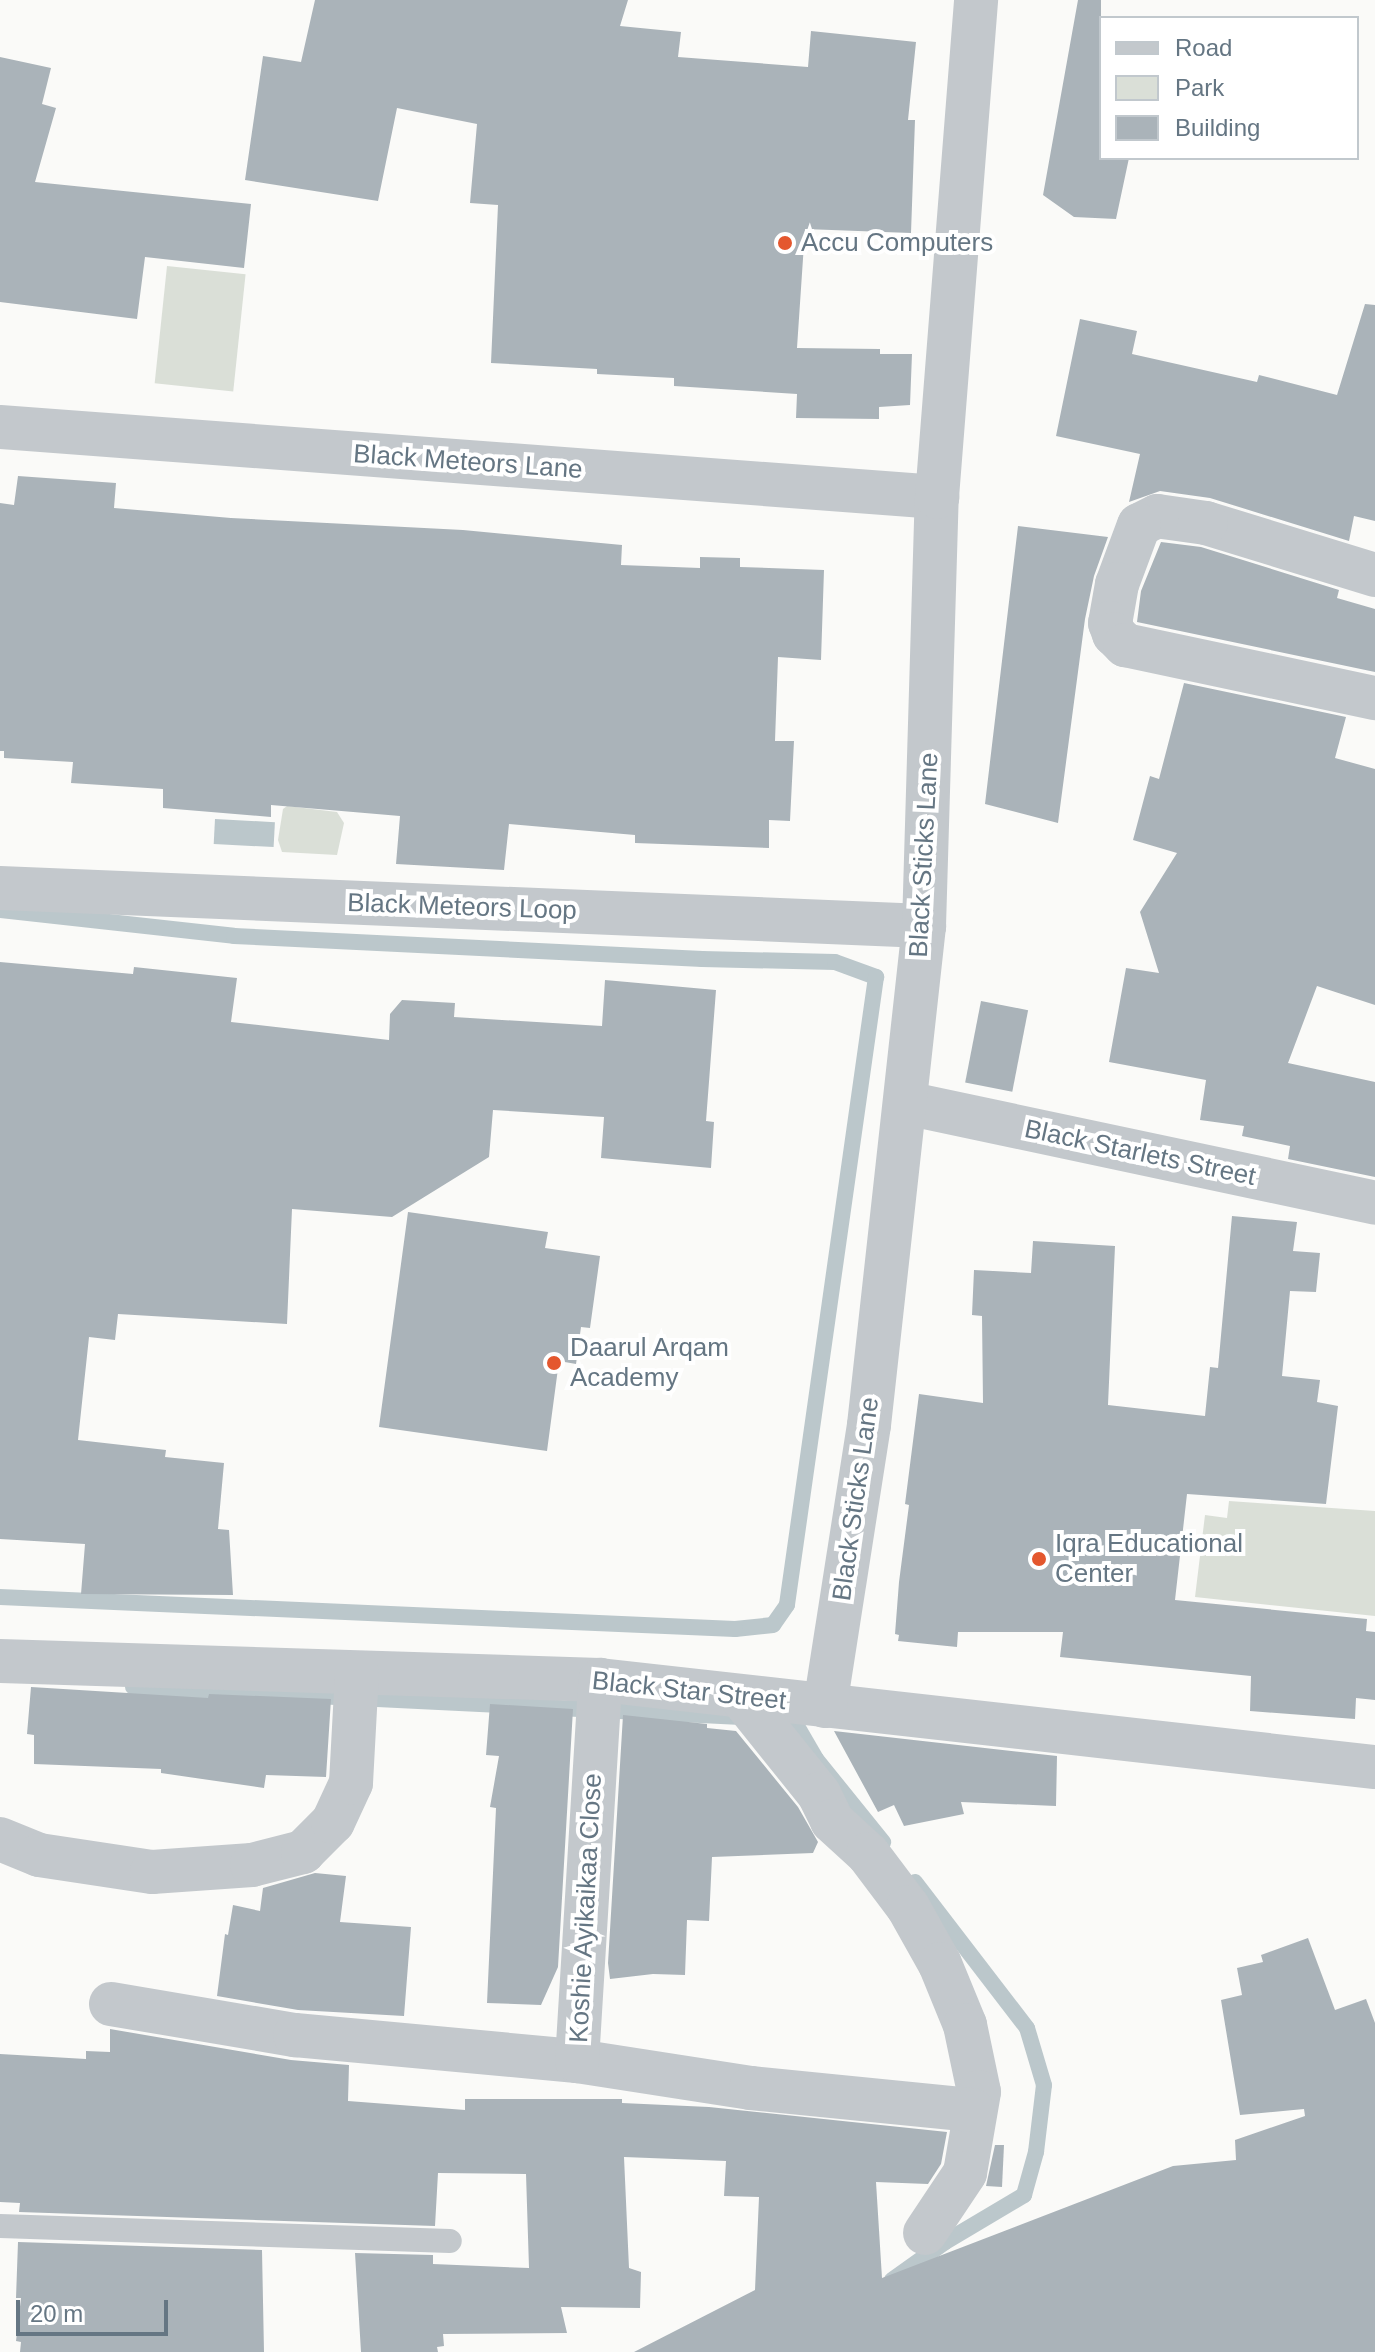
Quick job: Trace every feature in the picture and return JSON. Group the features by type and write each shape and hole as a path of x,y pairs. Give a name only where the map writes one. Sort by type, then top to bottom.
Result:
{"street":[{"name":"Black Sticks Lane","path":"825,1706 869,1425 924,926 937,497 976,0"},
{"name":"Black Meteors Lane","path":"0,427 937,497"},
{"path":"1375,575 1206,523 1157,516 1139,525 1117,584 1110,623 1114,634 1125,645 1375,698"},
{"name":"Black Meteors Loop","path":"0,888 924,926"},
{"name":"Black Starlets Street","path":"906,1103 1375,1203"},
{"name":"Black Star Street","path":"0,1661 600,1680 1375,1767"},
{"path":"0,1839 39,1855 152,1872 252,1865 303,1852 333,1822 351,1783 357,1673"},
{"name":"Koshie Ayikaikaa Close","path":"111,2004 295,2035 577,2061 600,1680"},
{"path":"742,1698 819,1794 832,1821 868,1854 908,1907 965,2025 979,2092 973,2110 965,2173 925,2233"},
{"path":"577,2061 751,2088 973,2110"}],"lane":[{"path":"0,2226 450,2241"}],"green space":[{"path":"167,266 246,274 233,392 155,383"},
{"path":"287,806 337,812 344,823 337,855 282,852 278,840 283,809"},
{"path":"1229,1501 1375,1511 1375,1616 1195,1597 1205,1515 1227,1518"}],"shaded area":[{"path":"215,819 275,822 274,847 214,844"}],"building":[{"path":"315,0 628,0 620,26 681,32 678,57 808,67 811,31 916,42 908,120 915,120 911,233 805,229 797,348 880,349 880,354 912,354 910,405 879,407 879,419 796,418 797,394 674,386 674,378 597,374 597,369 491,363 498,205 470,203 477,124 397,108 378,201 245,180 263,56 301,62"},
{"path":"1078,0 1101,0 1099,160 1129,160 1116,219 1074,217 1043,195"},
{"path":"0,57 51,68 42,104 56,108 35,182 251,204 244,268 145,257 137,319 0,302"},
{"path":"1365,304 1375,305 1375,521 1354,516 1349,541 1210,498 1160,491 1129,502 1140,454 1056,436 1080,319 1137,331 1132,354 1257,382 1259,375 1337,395"},
{"path":"18,476 116,483 114,508 231,518 463,530 622,545 621,565 700,568 700,557 740,558 740,567 824,570 821,660 778,657 775,741 794,741 790,821 769,820 769,848 635,843 635,835 509,824 504,870 396,864 400,816 271,805 271,817 163,808 163,789 71,783 73,762 4,758 4,751 0,751 0,503 14,505"},
{"path":"1018,526 1108,537 1094,576 1085,619 1058,823 985,804"},
{"path":"1161,542 1201,547 1339,590 1337,598 1375,609 1375,672 1137,622 1141,591"},
{"path":"1184,683 1346,717 1335,758 1375,769 1375,1005 1317,986 1288,1063 1375,1082 1375,1177 1288,1159 1290,1146 1242,1136 1244,1126 1200,1120 1206,1080 1109,1062 1126,968 1159,973 1140,912 1177,853 1133,840 1150,776 1159,779"},
{"path":"0,962 133,974 134,967 237,978 231,1022 389,1040 390,1014 402,1000 455,1003 454,1017 602,1026 605,980 716,990 706,1121 714,1122 711,1168 601,1158 604,1117 493,1110 489,1157 392,1217 292,1209 287,1324 118,1314 115,1340 89,1337 78,1440 166,1450 165,1457 224,1463 218,1529 229,1530 233,1595 81,1594 85,1544 0,1539"},
{"path":"981,1001 1028,1010 1012,1092 965,1082"},
{"path":"408,1212 548,1232 545,1248 600,1256 590,1328 581,1327 576,1364 559,1361 547,1451 379,1427"},
{"path":"1232,1216 1297,1222 1293,1251 1320,1253 1316,1292 1290,1291 1282,1376 1320,1380 1317,1402 1338,1406 1326,1504 1187,1494 1175,1600 1367,1619 1366,1631 1375,1632 1375,1700 1356,1698 1355,1719 1250,1711 1251,1676 1060,1657 1063,1632 958,1632 957,1647 898,1641 899,1635 895,1634 899,1582 909,1505 905,1504 919,1394 983,1403 982,1316 972,1315 974,1270 1031,1273 1033,1241 1115,1246 1108,1405 1205,1416 1210,1367 1218,1368"},
{"path":"31,1687 208,1698 209,1694 331,1699 326,1777 266,1775 264,1788 161,1773 161,1769 34,1764 34,1735 27,1734"},
{"path":"490,1704 573,1709 558,1967 541,2005 487,2003 496,1808 490,1807 499,1756 486,1755"},
{"path":"623,1715 707,1724 707,1728 736,1731 798,1807 818,1842 813,1853 712,1857 709,1921 687,1920 685,1975 653,1974 610,1979 608,1963"},
{"path":"834,1731 1057,1756 1056,1806 961,1802 964,1814 904,1826 894,1805 878,1812"},
{"path":"315,1873 346,1876 340,1922 411,1927 404,2016 298,2010 217,1996 225,1934 228,1935 233,1905 260,1911 263,1888"},
{"path":"1308,1938 1335,2010 1366,1999 1375,2023 1375,2352 634,2352 755,2290 759,2197 724,2196 726,2161 624,2157 629,2268 641,2272 640,2308 561,2307 567,2333 443,2334 444,2346 437,2347 438,2352 361,2352 355,2253 433,2255 433,2264 529,2268 526,2174 438,2173 435,2226 19,2212 20,2203 0,2202 0,2054 86,2059 86,2051 110,2052 110,2029 291,2060 349,2065 348,2101 465,2110 465,2099 622,2099 622,2103 709,2107 947,2132 941,2164 928,2184 876,2182 882,2278 1173,2166 1236,2160 1235,2140 1305,2116 1304,2109 1240,2115 1221,2000 1242,1995 1237,1968 1263,1962 1261,1955"},
{"path":"995,2145 1004,2145 1002,2187 986,2186"},
{"path":"18,2242 262,2250 264,2352 20,2352 21,2342 16,2341 21,2298 16,2298"}],"waterway":[{"path":"0,910 234,936 702,959 835,962 876,977 787,1605 773,1625 735,1629 0,1597"},
{"path":"133,1687 741,1717"},
{"path":"777,1720 794,1721 816,1759 883,1842"},
{"path":"892,2280 945,2242 1024,2195 1036,2152 1044,2085 1027,2028 915,1882"}],"place":[{"name":"Accu Computers","path":"785,243"},
{"name":"Daarul Arqam Academy","path":"554,1363"},
{"name":"Iqra Educational Center","path":"1039,1559"}]}
